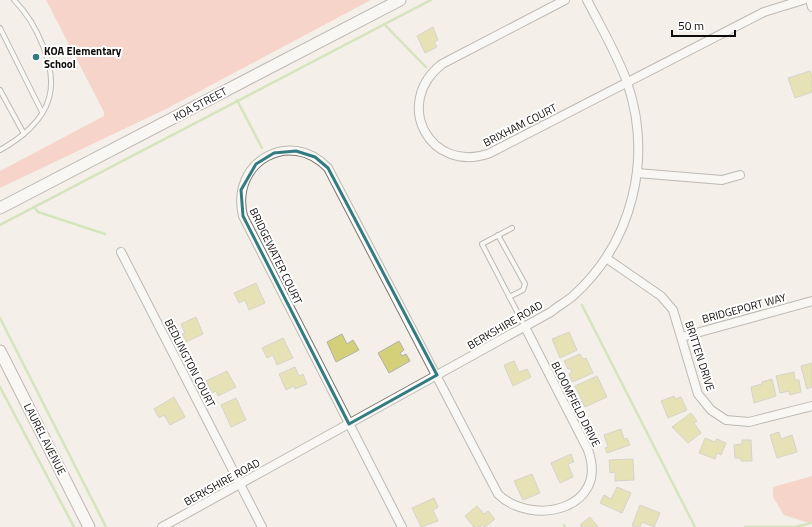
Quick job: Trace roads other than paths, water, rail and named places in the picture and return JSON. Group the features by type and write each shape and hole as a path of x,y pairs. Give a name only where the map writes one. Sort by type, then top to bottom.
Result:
{"main road":[{"name":"KOA STREET","path":"0,208 400,0"},
{"name":"LAUREL AVENUE","path":"0,351 89,527"}],"street":[{"name":"BRIXHAM COURT","path":"565,0 435,69 423,86 418,104 421,124 431,141 444,151 458,157 482,156 764,12 802,0"},
{"name":"BERKSHIRE ROAD","path":"162,527 525,327 573,296 606,258 626,219 634,198 637,173 638,127 627,82 587,0"},
{"path":"810,0 812,7"},
{"name":"BRIDGEWATER COURT","path":"402,527 242,216 240,200 244,181 256,164 264,158 285,151 296,151 315,156 328,168 437,376"},
{"path":"637,173 722,180 740,175"},
{"name":"BEDLINGTON COURT","path":"121,252 262,527"},
{"name":"BRITTEN DRIVE","path":"606,258 661,296 673,310 698,394 711,410 726,420 749,422 812,406"},
{"name":"BRIDGEPORT WAY","path":"682,337 812,301"},
{"name":"BLOOMFIELD DRIVE","path":"525,327 584,442 591,464 590,486 580,503 562,515 546,519"},
{"path":"437,376 501,499 514,511 532,519"}],"lane":[{"path":"0,150 24,134 42,112 49,98 50,89 47,56 36,31 20,6 14,0"},
{"path":"0,28 42,112"},
{"path":"0,90 24,134"},
{"path":"512,228 482,244 525,327"},
{"path":"498,235 525,284 523,290 509,297"}],"waterway":[{"path":"0,225 431,0"},
{"path":"384,24 426,67"},
{"path":"237,100 262,148"},
{"path":"34,207 38,212 105,234"},
{"path":"582,305 695,527"},
{"path":"0,318 106,527"},
{"path":"0,387 74,527"},
{"path":"795,527 812,523"},
{"path":"745,527 793,527"}],"place":[{"name":"KOA Elementary School","path":"36,57"}]}
